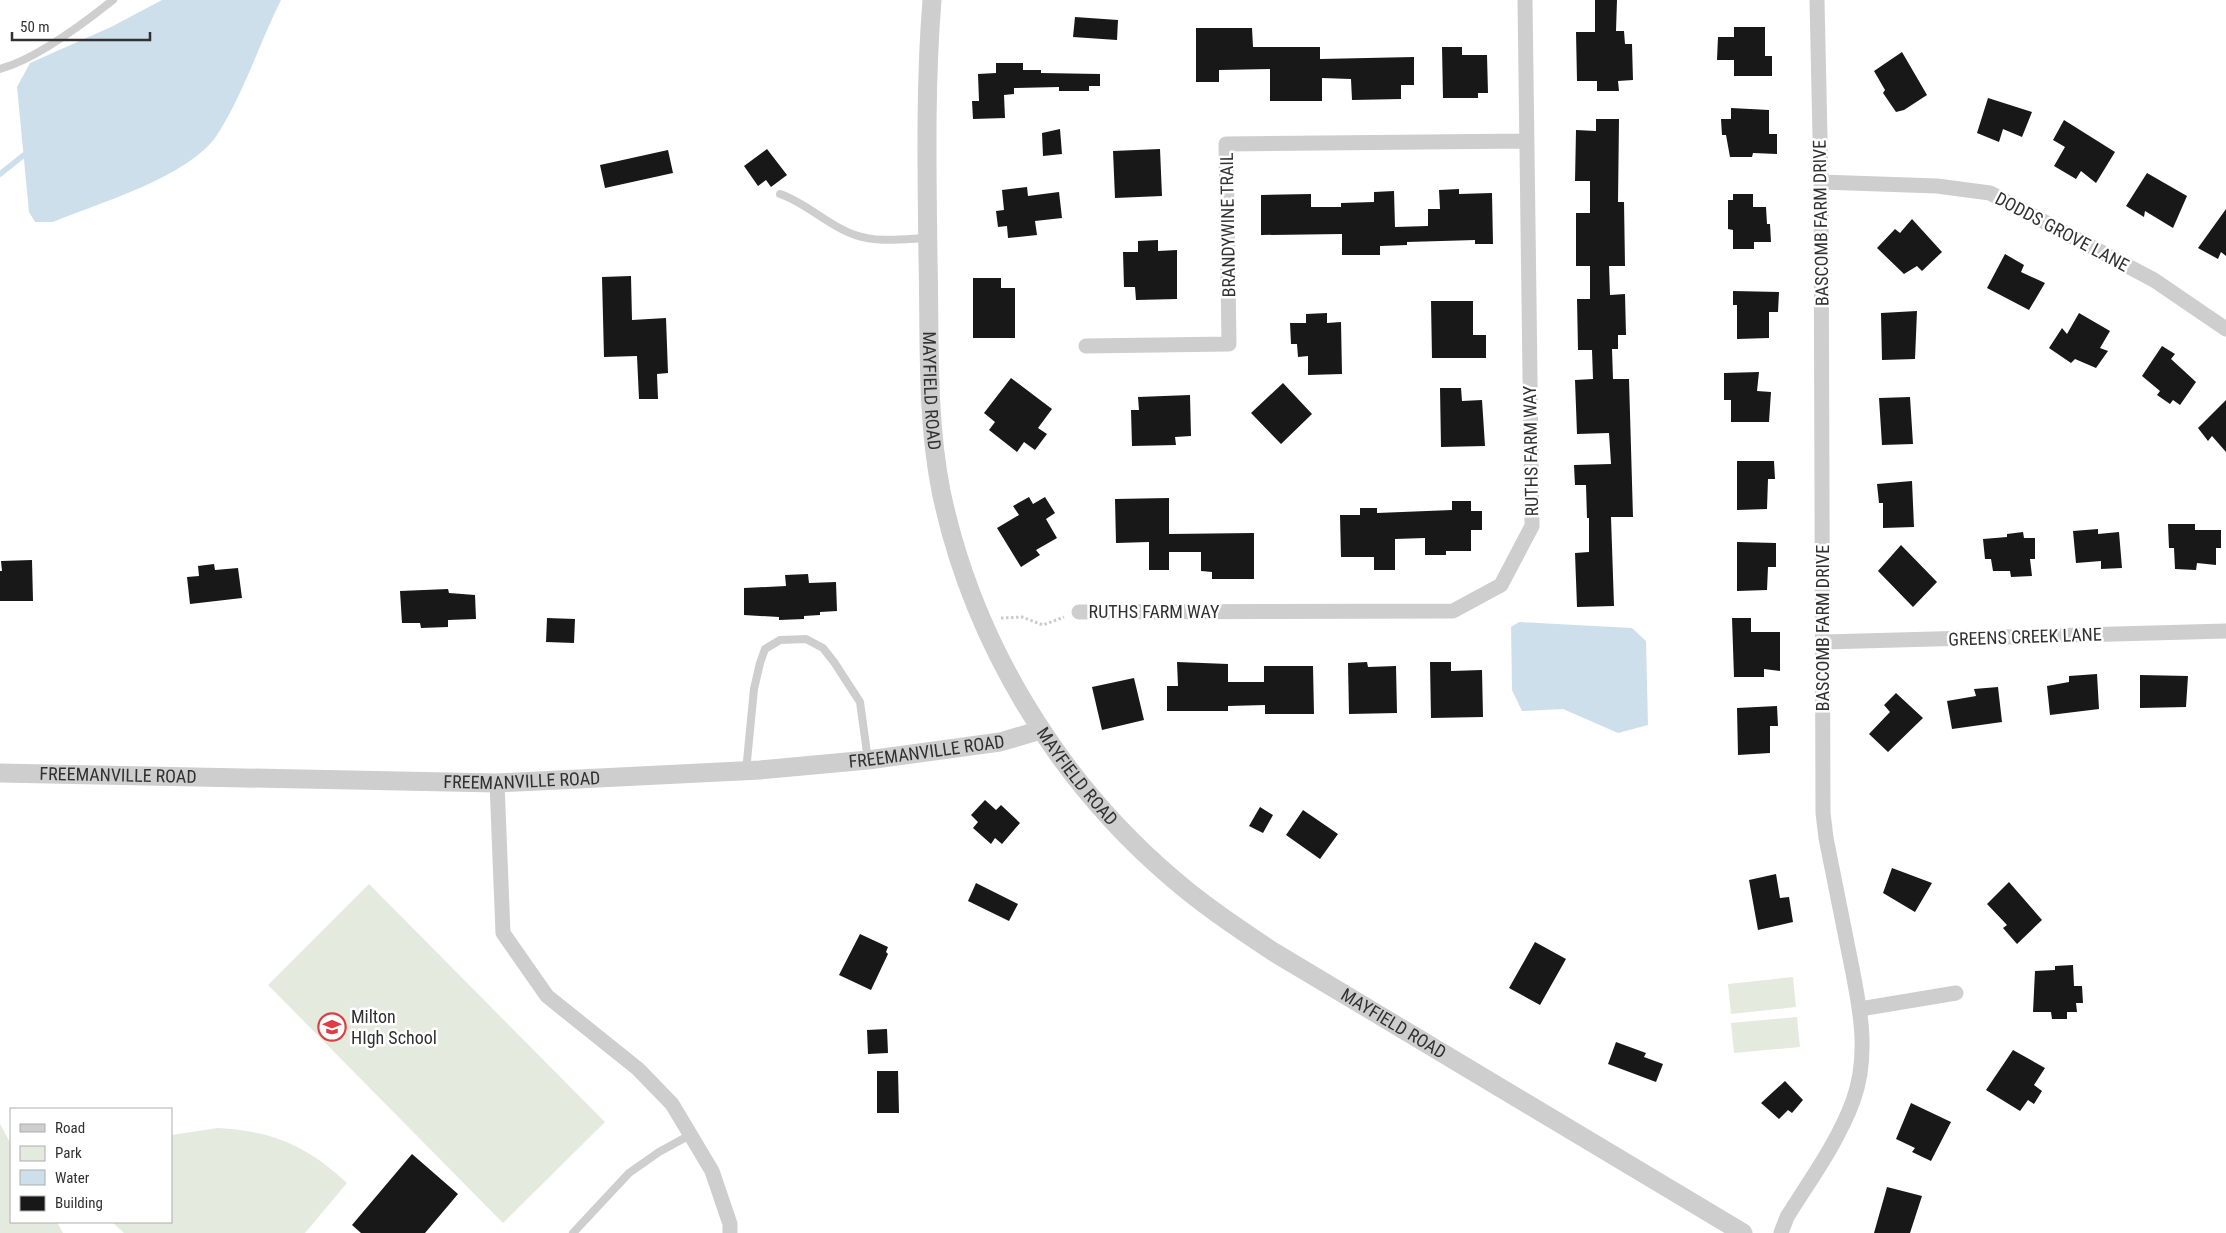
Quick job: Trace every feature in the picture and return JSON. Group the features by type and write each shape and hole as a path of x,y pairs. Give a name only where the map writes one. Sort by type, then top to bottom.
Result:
{"street":[{"name":"MAYFIELD ROAD","path":"932,0 927,158 931,410 941,490 964,576 998,657 1041,730 1080,783 1124,833 1172,878 1228,922 1272,951 1574,1134 1742,1233"},
{"name":"RUTHS FARM WAY","path":"1078,612 1453,611 1501,586 1532,526 1524,0"},
{"name":"BASCOMB FARM DRIVE","path":"1780,1233 1787,1217 1844,1122 1854,1099 1860,1073 1863,1045 1860,1009 1826,838 1823,813 1824,642 1821,182 1817,0"},
{"name":"BRANDYWINE TRAIL","path":"1086,346 1229,344 1226,144 1527,141"},
{"name":"DODDS GROVE LANE","path":"1821,182 1937,186 1990,193 2154,280 2226,330"},
{"name":"GREENS CREEK LANE","path":"1824,642 2226,631"},
{"name":"FREEMANVILLE ROAD","path":"0,773 497,783 746,771 868,760 1000,742 1041,730"},
{"path":"497,783 503,933 547,996 638,1069 672,1104 712,1172 730,1224 730,1233"},
{"path":"1860,1009 1956,993"}],"lane":[{"path":"0,69 38,52 85,23 112,0"},
{"path":"780,194 810,208 853,234 871,239 928,238"},
{"path":"746,771 754,690 760,663 765,649 780,640 806,639 822,648 834,662 860,702 868,760"},
{"path":"573,1233 629,1173 659,1152 690,1135"}],"path":[{"path":"986,627 997,619 1007,617 1022,617 1042,625 1078,612"}],"green space":[{"path":"369,884 605,1122 503,1223 268,985"},
{"path":"1793,977 1796,1007 1731,1014 1728,984"},
{"path":"1797,1017 1800,1047 1734,1053 1731,1023"},
{"path":"0,1124 10,1142 10,1223 58,1223 63,1233 0,1233"},
{"path":"218,1128 272,1137 303,1150 318,1159 347,1183 305,1233 124,1233 113,1223 172,1223 172,1135"}],"water":[{"path":"162,0 281,0 227,119 217,135 204,150 186,164 142,187 53,222 35,222 29,212 17,87 30,63 111,27"},
{"path":"1519,622 1632,628 1646,641 1648,725 1618,733 1563,709 1522,711 1512,690 1511,627"}],"building":[{"path":"1595,0 1617,0 1616,31 1624,31 1625,44 1632,44 1633,80 1618,81 1619,91 1597,91 1597,81 1577,81 1576,32 1595,32"},
{"path":"1075,17 1118,20 1117,40 1073,37"},
{"path":"1734,27 1765,27 1765,56 1772,56 1772,76 1734,76 1734,60 1717,60 1718,37 1734,37"},
{"path":"1196,28 1252,28 1253,47 1320,47 1320,59 1414,57 1414,85 1401,85 1401,99 1352,100 1351,79 1322,78 1322,101 1270,101 1270,69 1219,70 1219,82 1196,82"},
{"path":"1442,47 1462,47 1462,55 1487,55 1488,93 1478,93 1478,98 1443,98"},
{"path":"1902,52 1927,95 1904,110 1896,112 1883,93 1885,90 1874,71"},
{"path":"996,63 1023,63 1023,70 1041,70 1041,73 1100,74 1100,86 1089,86 1089,91 1059,91 1059,87 1014,88 1014,94 1004,95 1005,118 973,119 972,101 979,101 978,74 996,73"},
{"path":"1988,98 2032,112 2022,137 2003,129 1999,142 1977,133"},
{"path":"1731,108 1769,110 1769,134 1777,134 1777,154 1753,153 1752,157 1730,157 1726,135 1722,135 1721,119 1731,119"},
{"path":"1596,119 1619,119 1618,202 1624,202 1625,266 1609,266 1610,295 1625,294 1626,335 1618,335 1618,349 1612,349 1613,379 1629,379 1633,517 1611,517 1614,606 1577,607 1575,553 1589,552 1589,518 1587,518 1586,485 1575,485 1574,465 1611,464 1609,433 1577,434 1575,380 1593,379 1592,350 1578,350 1577,299 1590,299 1590,266 1576,266 1576,213 1590,213 1590,181 1575,181 1576,130 1596,131"},
{"path":"2064,120 2115,152 2096,183 2081,171 2076,179 2054,166 2065,147 2053,140"},
{"path":"1060,129 1062,154 1043,156 1042,133"},
{"path":"767,149 787,175 771,187 766,180 758,186 744,166"},
{"path":"1160,149 1162,196 1115,198 1113,151"},
{"path":"668,150 673,173 605,188 600,165"},
{"path":"2147,173 2187,196 2173,228 2145,211 2144,217 2126,206"},
{"path":"1027,187 1028,196 1059,192 1062,218 1035,221 1037,235 1008,238 1007,226 998,227 996,211 1004,210 1002,190"},
{"path":"1459,189 1459,194 1492,193 1493,244 1475,244 1475,240 1407,242 1407,245 1380,246 1380,255 1342,255 1342,234 1261,235 1261,195 1311,194 1311,207 1341,207 1341,203 1374,202 1374,192 1394,191 1395,227 1428,226 1428,209 1440,209 1439,190"},
{"path":"1733,194 1753,194 1753,207 1766,207 1767,224 1770,224 1771,242 1754,242 1754,249 1733,249 1733,230 1728,229 1728,200 1733,200"},
{"path":"2226,209 2226,256 2221,252 2218,259 2198,248"},
{"path":"1912,219 1942,252 1922,271 1917,266 1904,274 1877,248 1895,229 1900,233"},
{"path":"1158,240 1158,251 1177,250 1177,299 1136,300 1135,287 1124,287 1123,252 1138,252 1138,241"},
{"path":"2005,254 2024,265 2021,272 2045,283 2029,310 1987,288"},
{"path":"631,276 632,320 666,318 668,373 657,374 658,399 639,399 637,356 604,357 602,277"},
{"path":"973,278 1001,278 1001,288 1015,288 1015,338 973,338"},
{"path":"1733,291 1779,292 1778,312 1769,312 1769,338 1737,339 1737,305 1733,305"},
{"path":"1431,301 1473,301 1473,335 1486,335 1486,358 1432,358"},
{"path":"1917,311 1915,359 1882,360 1881,313"},
{"path":"1327,313 1327,323 1341,322 1342,374 1308,375 1308,356 1298,357 1297,344 1291,344 1290,323 1306,323 1306,314"},
{"path":"2079,313 2110,331 2100,348 2108,351 2096,368 2075,359 2071,363 2049,348 2062,328 2067,334"},
{"path":"2162,346 2175,354 2171,359 2196,382 2180,405 2173,400 2170,404 2157,395 2160,391 2142,376"},
{"path":"1759,372 1757,391 1771,392 1769,422 1731,422 1731,400 1724,400 1724,373"},
{"path":"1011,378 1052,409 1038,428 1047,434 1035,450 1024,442 1017,452 989,430 995,422 984,413"},
{"path":"1283,383 1312,414 1281,444 1251,413"},
{"path":"1440,388 1461,388 1462,401 1482,400 1485,446 1441,447"},
{"path":"1190,395 1191,436 1175,437 1176,445 1132,446 1131,410 1139,410 1138,397"},
{"path":"1910,397 1913,444 1882,445 1879,398"},
{"path":"2226,400 2226,452 2212,436 2208,441 2198,428"},
{"path":"1737,461 1774,461 1775,479 1768,479 1767,509 1737,510"},
{"path":"1912,481 1914,527 1883,528 1883,503 1879,503 1877,484"},
{"path":"1029,497 1033,504 1045,497 1055,513 1046,519 1057,538 1036,550 1040,555 1021,567 997,528 1019,515 1013,506"},
{"path":"1169,498 1169,534 1254,533 1254,579 1212,579 1212,572 1201,571 1201,552 1169,552 1169,570 1149,570 1149,542 1116,543 1115,499"},
{"path":"1452,501 1471,501 1471,511 1482,511 1482,530 1471,530 1471,551 1446,551 1446,555 1425,555 1425,538 1395,539 1395,570 1374,570 1374,557 1341,557 1340,515 1360,515 1360,508 1377,508 1377,513 1452,510"},
{"path":"2168,524 2195,524 2195,530 2221,530 2221,548 2216,548 2216,565 2197,563 2196,570 2175,569 2174,548 2169,548"},
{"path":"2098,529 2098,534 2119,532 2122,568 2101,569 2101,561 2076,563 2073,531"},
{"path":"2023,532 2024,538 2035,538 2035,559 2030,559 2032,576 2011,577 2010,571 1993,571 1991,559 1985,559 1983,539 2007,537 2007,534"},
{"path":"1737,542 1776,543 1776,567 1768,567 1767,590 1737,591"},
{"path":"1901,545 1937,582 1913,607 1878,571"},
{"path":"32,560 33,601 0,601 1,561"},
{"path":"214,564 215,570 238,568 242,598 190,604 187,577 199,576 198,566"},
{"path":"808,574 809,583 836,582 837,611 820,612 820,615 804,616 804,619 779,620 779,617 744,615 744,588 786,586 785,575"},
{"path":"448,589 449,593 475,595 476,619 448,620 448,627 421,628 420,623 402,623 400,591"},
{"path":"547,618 575,619 574,643 546,642"},
{"path":"1732,618 1751,618 1751,632 1780,632 1780,671 1764,669 1764,677 1734,677"},
{"path":"1177,662 1228,664 1228,682 1264,682 1264,666 1313,666 1314,714 1265,714 1265,705 1228,706 1228,711 1167,711 1167,686 1178,686"},
{"path":"1367,662 1368,667 1396,666 1397,713 1349,714 1348,663"},
{"path":"1430,662 1451,662 1451,671 1482,670 1483,717 1431,718"},
{"path":"2097,674 2099,709 2050,715 2047,686 2069,682 2069,676"},
{"path":"2140,675 2188,676 2186,707 2140,708"},
{"path":"1134,678 1144,720 1102,730 1092,687"},
{"path":"1998,687 2002,722 1952,729 1947,701 1976,696 1974,689"},
{"path":"1896,693 1923,718 1888,752 1869,734 1890,712 1884,705"},
{"path":"1777,706 1778,726 1770,726 1770,753 1738,755 1737,708"},
{"path":"985,800 996,810 1001,805 1020,823 1002,844 995,838 991,844 973,828 978,822 971,815"},
{"path":"1260,807 1273,815 1263,833 1249,826"},
{"path":"1303,810 1338,834 1320,859 1286,835"},
{"path":"1892,868 1932,883 1915,912 1883,893"},
{"path":"1776,874 1780,898 1789,897 1793,922 1758,930 1749,880"},
{"path":"2009,882 2042,920 2017,944 2003,928 2007,925 1987,904"},
{"path":"976,883 1018,904 1009,921 968,901"},
{"path":"860,934 888,947 886,952 888,954 871,990 839,975"},
{"path":"1535,942 1566,959 1540,1005 1509,988"},
{"path":"2073,965 2074,986 2082,986 2083,1003 2076,1003 2077,1012 2067,1012 2067,1019 2052,1019 2051,1012 2033,1012 2035,971 2055,970 2055,966"},
{"path":"887,1029 888,1053 868,1054 867,1030"},
{"path":"1616,1042 1646,1053 1644,1057 1663,1064 1656,1082 1608,1064"},
{"path":"2013,1050 2045,1068 2034,1085 2042,1091 2034,1104 2028,1100 2020,1111 1986,1090"},
{"path":"877,1071 898,1071 899,1113 877,1113"},
{"path":"1785,1081 1803,1100 1792,1113 1788,1110 1779,1119 1761,1103"},
{"path":"1911,1103 1951,1122 1931,1161 1912,1152 1915,1148 1896,1139"},
{"path":"412,1154 458,1194 425,1233 361,1233 352,1225"},
{"path":"1887,1187 1922,1196 1910,1233 1874,1233"}],"waterway":[{"path":"0,174 24,155"}],"place":[{"name":"Milton HIgh School","path":"332,1027"}]}
